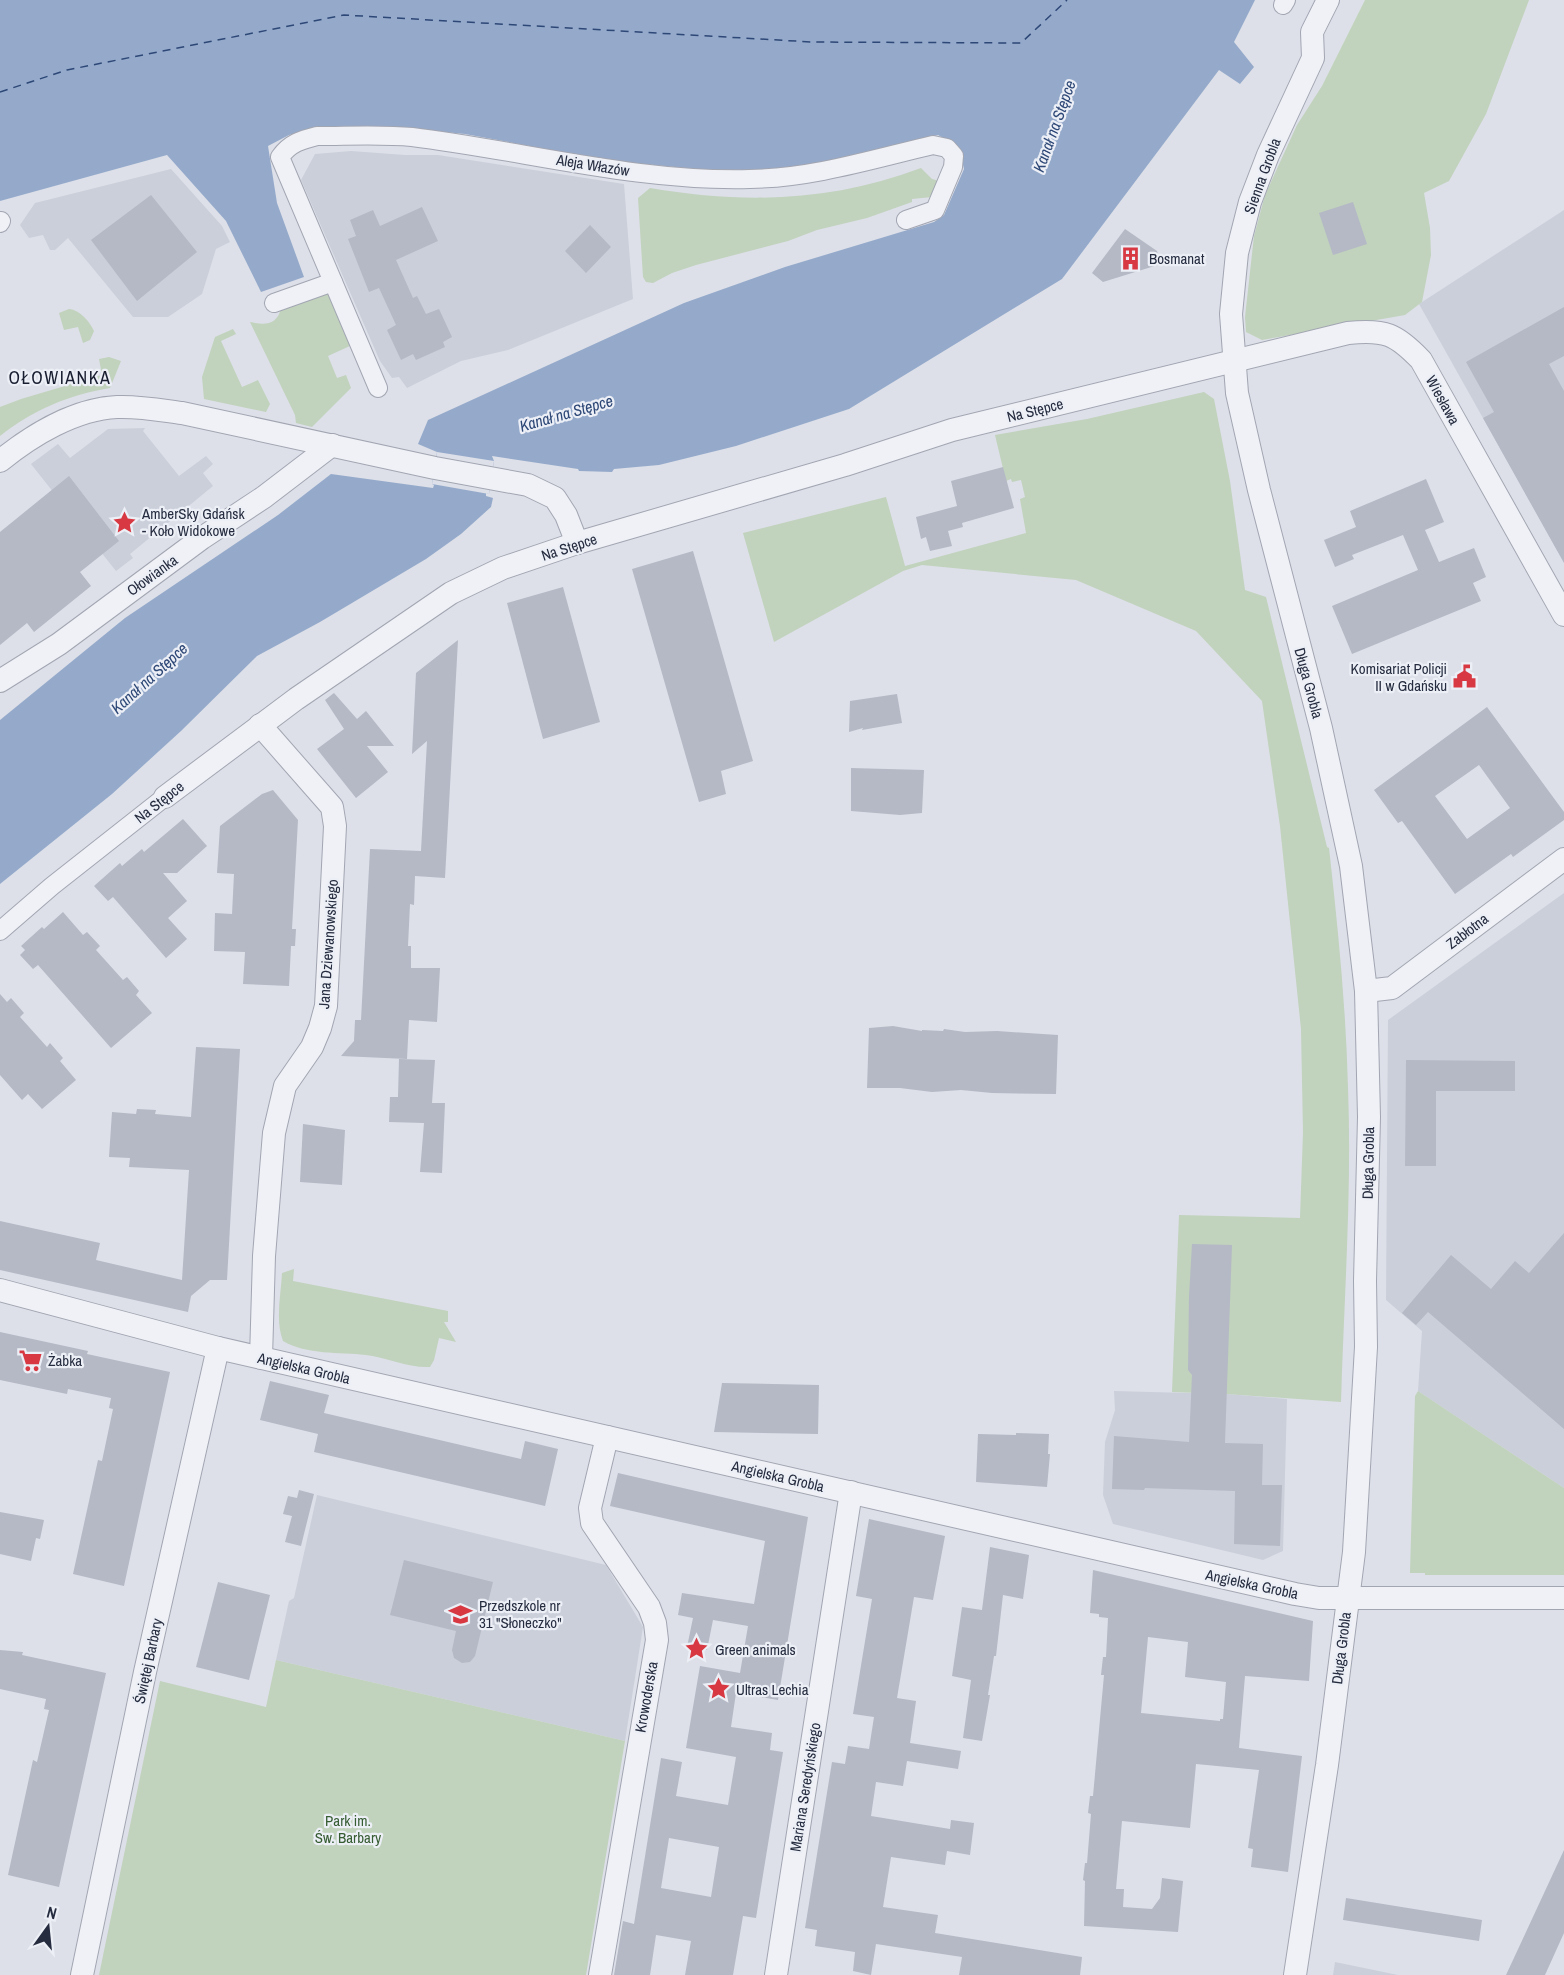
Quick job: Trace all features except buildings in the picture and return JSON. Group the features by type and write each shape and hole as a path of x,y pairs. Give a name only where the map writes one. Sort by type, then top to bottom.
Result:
{"street":[{"name":"Sienna Grobla","path":"1234,362 1231,314 1240,240 1250,202 1268,155 1313,58 1312,32 1328,0"},
{"name":"Aleja Włazów","path":"378,388 280,157 288,146 317,136 409,137 632,172 695,178 749,179 810,175 933,145 947,148 954,156 953,167 935,210 906,220"},
{"path":"274,303 333,282"},
{"name":"Wiesława","path":"1234,362 1348,333 1371,331 1388,334 1403,342 1421,360 1564,615"},
{"name":"Na Stępce","path":"0,931 52,886 260,725 451,593 503,568 577,543 845,465 952,430 1234,362"},
{"name":"Długa Grobla","path":"1234,362 1237,393 1259,490 1339,804 1351,866 1366,991 1369,1117 1365,1281 1366,1347 1354,1552 1327,1765 1295,1975"},
{"path":"0,461 45,431 69,419 115,407 143,407 435,468 528,485 555,498 566,515 577,543"},
{"name":"Ołowianka","path":"0,681 59,644 202,538 264,497 332,445"},
{"name":"Jana Dziewanowskiego","path":"260,725 332,807 335,826 326,1006 312,1047 290,1075 285,1086 274,1133 264,1256 261,1358"},
{"name":"Zabłotna","path":"1366,991 1392,988 1564,859"},
{"name":"Angielska Grobla","path":"0,1290 218,1348 1295,1594 1319,1598 1564,1598"},
{"name":"Świętej Barbary","path":"82,1975 145,1672 218,1348"},
{"name":"Krowoderska","path":"600,1975 657,1640 656,1623 649,1607 592,1522 591,1508 607,1437"},
{"name":"Mariana Seredyńskiego","path":"776,1975 850,1492"}],"shaded area":[{"path":"351,151 438,155 624,184 633,299 508,350 461,361 407,388 399,377 392,378 380,361 301,180 315,154"},
{"path":"171,169 222,226 230,242 216,249 202,294 168,317 133,317 68,238 55,250 50,250 43,235 29,238 20,225 35,203"},
{"path":"1564,210 1564,546 1557,550 1419,304"},
{"name":"AmberSky Gdańsk - Koło Widokowe","path":"145,428 143,431 179,476 206,456 213,464 203,473 213,486 130,554 133,558 116,571 31,464 58,444 70,458 108,429"},
{"path":"1564,893 1564,1488 1418,1391 1422,1331 1386,1300 1388,1020"},
{"path":"1114,1391 1226,1394 1287,1399 1283,1551 1263,1560 1113,1524 1103,1495 1105,1442 1115,1410"},
{"name":"Przedszkole nr 31 \"Słoneczko\"","path":"317,1495 606,1565 643,1627 625,1741 276,1660 289,1601 294,1598"},
{"path":"1335,1962 1398,1975 1333,1975"}],"green space":[{"path":"1365,0 1529,0 1486,114 1449,181 1424,193 1430,228 1431,255 1422,302 1405,315 1262,340 1246,332 1245,317 1254,236 1265,195 1297,125 1322,86"},
{"path":"921,168 932,179 939,181 932,197 912,199 912,202 867,218 696,265 672,273 653,283 646,282 643,277 638,198 650,188 719,196 787,197 854,188"},
{"path":"327,292 330,294 352,345 328,356 337,378 346,375 351,388 312,427 296,423 295,415 250,322 269,323 276,318 281,308"},
{"path":"69,309 81,314 90,324 94,331 90,340 83,343 78,327 64,330 59,313"},
{"path":"233,329 236,334 221,341 242,387 258,380 270,404 266,412 204,399 202,377 215,337"},
{"path":"109,357 121,361 110,388 65,399 38,411 0,436 0,407 102,375 99,359"},
{"path":"1204,392 1214,399 1230,481 1245,590 1266,597 1329,848 1343,998 1349,1127 1341,1402 1172,1392 1179,1215 1300,1218 1303,1132 1301,1029 1280,826 1262,701 1196,631 1076,580 922,565 903,571 774,642 743,533 886,497 905,566 1026,533 1020,499 1025,497 1021,480 1006,481 995,435 1087,419"},
{"path":"294,1269 293,1281 448,1311 448,1322 444,1322 456,1342 439,1338 430,1367 414,1366 366,1355 313,1351 283,1341 279,1316 282,1273"},
{"path":"1418,1391 1564,1488 1564,1575 1425,1575 1425,1573 1410,1573 1415,1396"},
{"name":"Park im. Św. Barbary","path":"276,1660 625,1741 586,1975 99,1975 160,1681 266,1707"}],"water":[{"name":"Kanał na Stępce","path":"0,0 1255,0 1234,42 1254,67 1240,84 1219,70 1062,279 849,409 736,446 659,465 614,469 612,472 579,471 578,469 492,456 494,461 489,494 486,493 486,496 493,498 491,507 461,534 426,559 320,622 257,656 181,731 112,794 0,884 0,720 125,618 278,515 331,474 433,488 437,452 418,444 428,420 684,303 785,267 934,222 944,215 964,169 959,147 938,135 805,166 749,174 612,161 465,134 404,128 310,129 289,135 268,146 277,203 304,277 261,292 226,221 167,155 0,201"}],"pier":[{"path":"437,452 494,461 489,494 432,484"}],"ferry route":[{"path":"0,92 67,70 344,15 812,42 1021,43 1067,0"}],"place":[{"name":"Bosmanat","path":"1131,258"},
{"name":"AmberSky Gdańsk - Koło Widokowe","path":"124,522"},
{"name":"Komisariat Policji II w Gdańsku","path":"1465,677"},
{"name":"Żabka","path":"30,1360"},
{"name":"Przedszkole nr 31 \"Słoneczko\"","path":"461,1614"},
{"name":"Green animals","path":"697,1649"},
{"name":"Ultras Lechia","path":"718,1689"}],"district":[{"name":"OŁOWIANKA","path":"60,377"}]}
